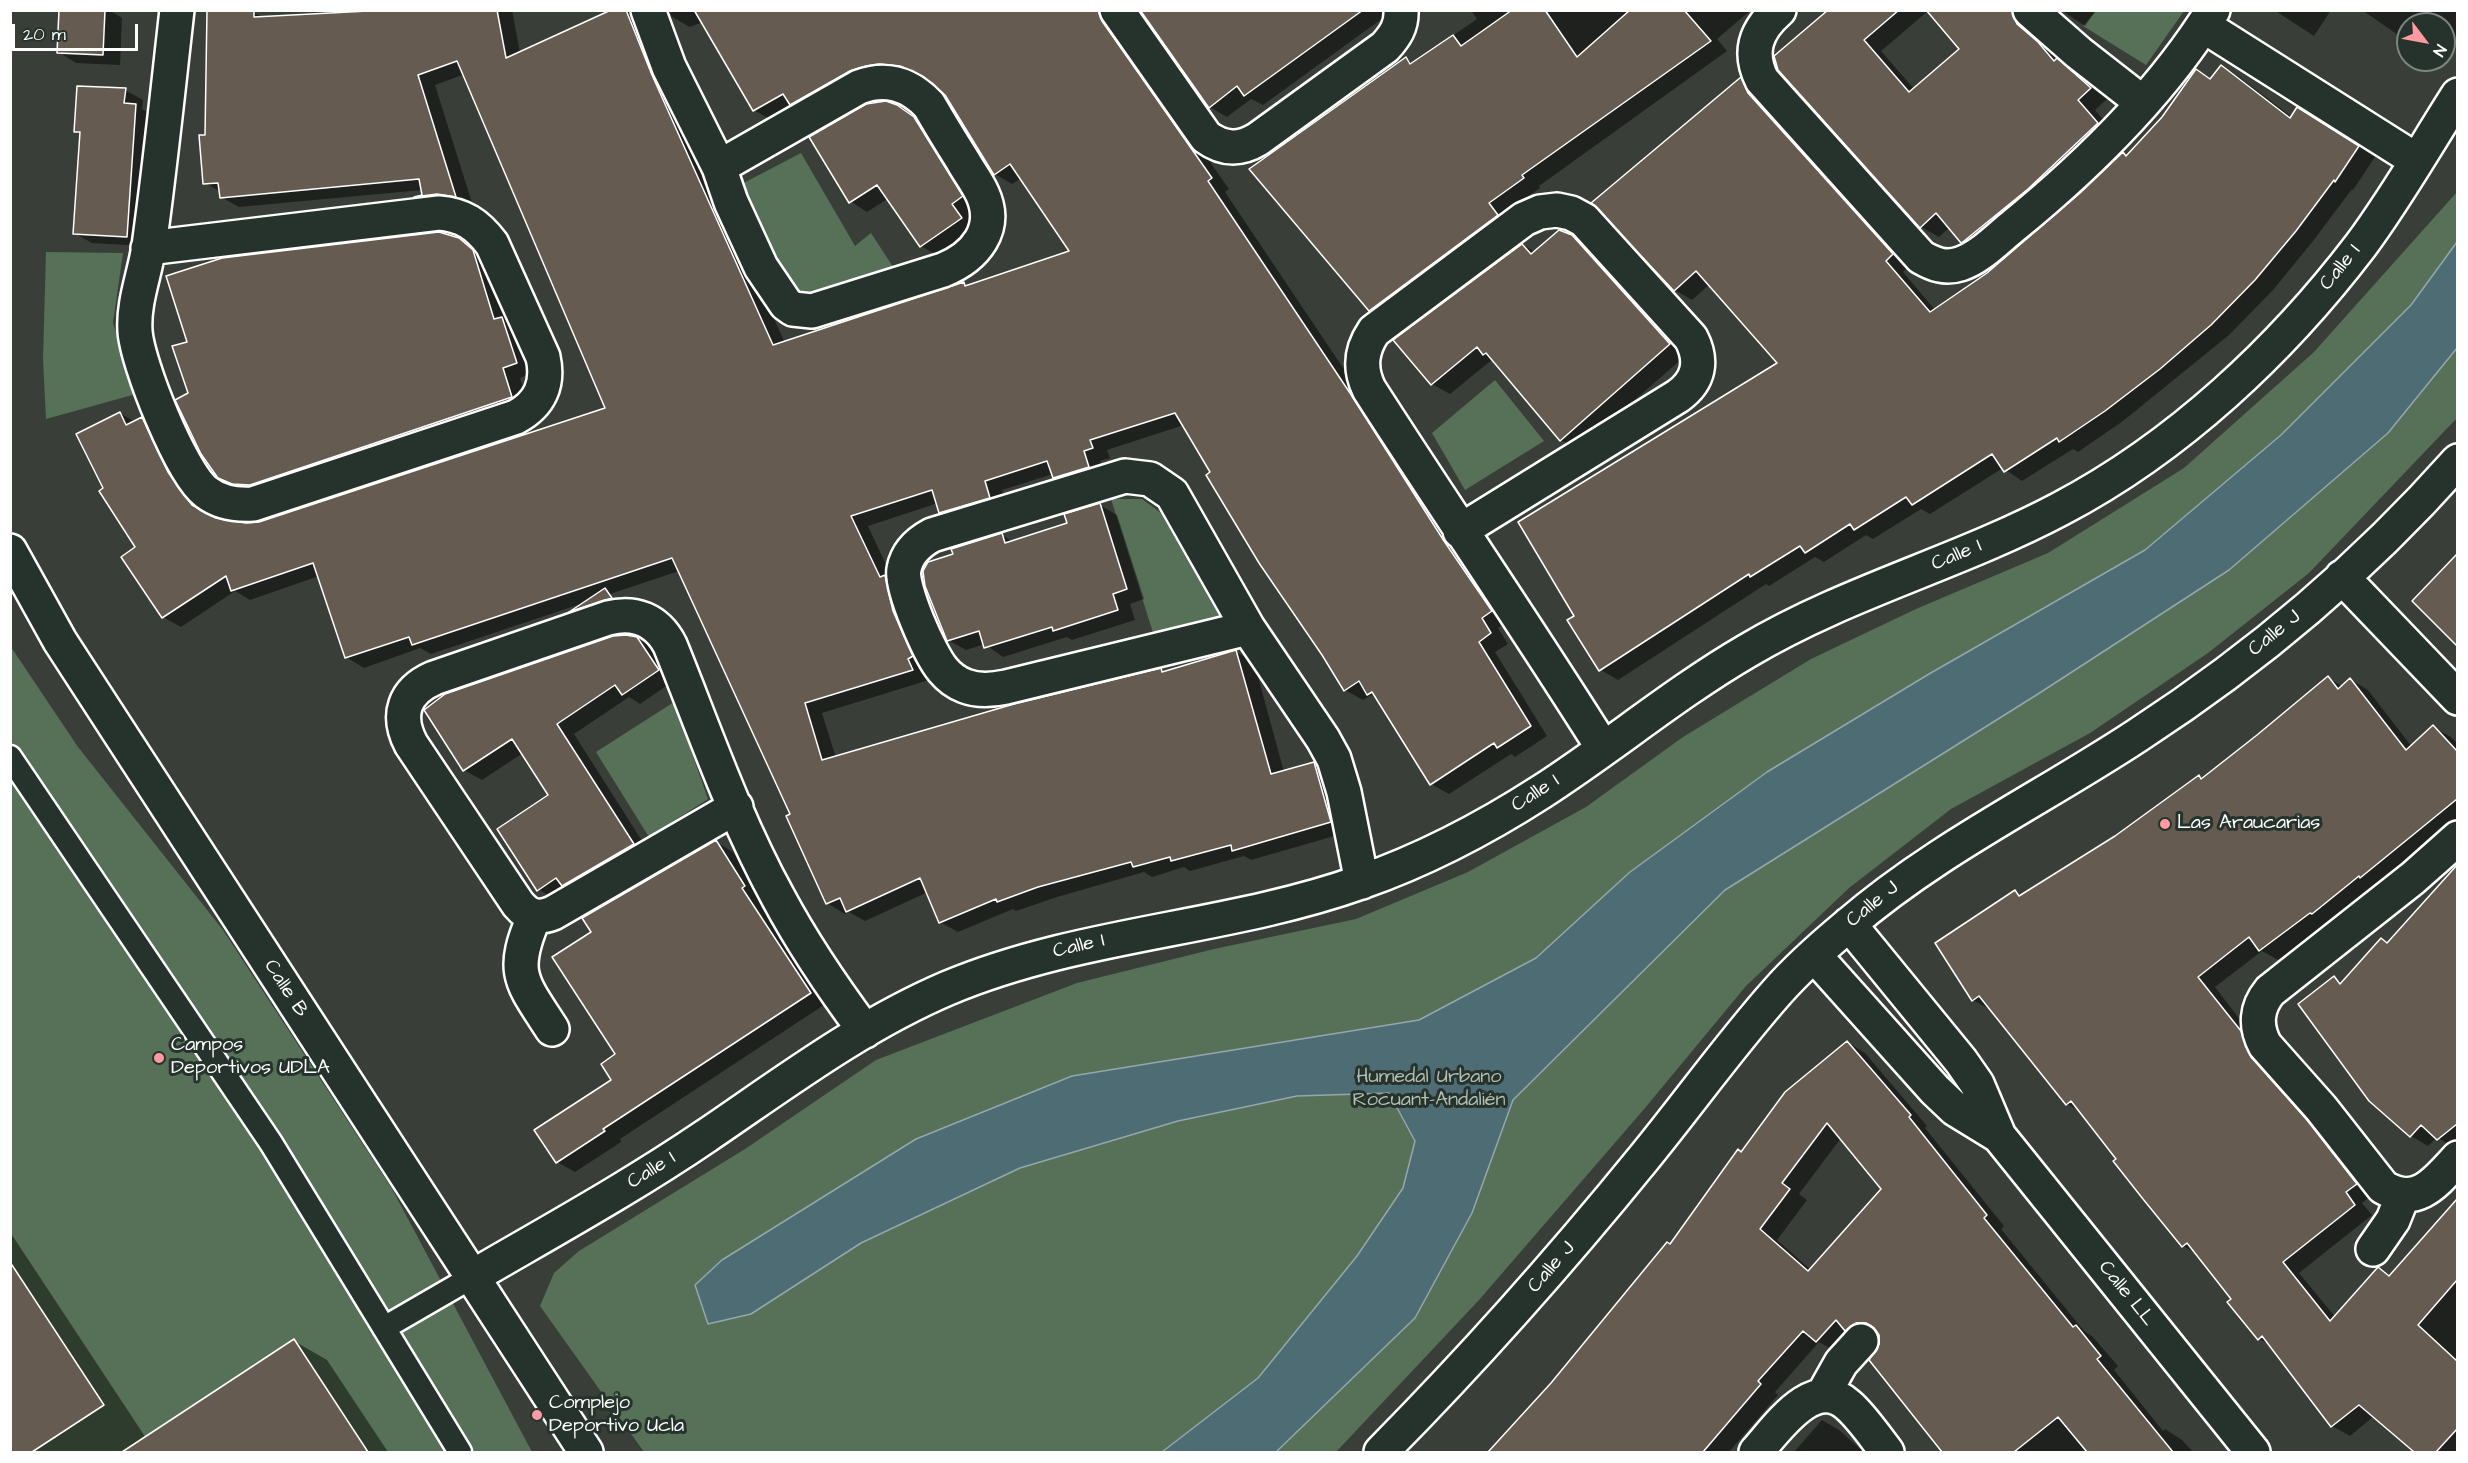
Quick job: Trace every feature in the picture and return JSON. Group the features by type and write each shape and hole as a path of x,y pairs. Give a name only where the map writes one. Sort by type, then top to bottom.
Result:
{"street":[{"path":"148,248 439,213 454,214 470,220 492,243 543,357 545,368 542,390 536,402 516,417 253,504 235,504 216,499 201,488 190,472 162,415 137,347 135,330 136,306 148,248 177,10"},
{"path":"648,10 669,67 719,167 730,202 761,267 779,297 793,309 802,311 822,309 960,263 980,244 986,231 988,219 982,194 929,105 919,95 895,83 870,83 859,87 719,167"},
{"path":"1118,10 1206,137 1215,144 1238,148 1258,139 1385,47 1396,34 1402,18 1401,10"},
{"path":"1779,10 1764,24 1755,45 1756,69 1762,80 1911,247 1933,264 1947,267 1969,260 2045,200 2099,149 2143,102 2209,18 2416,160"},
{"path":"2030,10 2079,53 2143,102"},
{"name":"Calle I","path":"472,1277 657,1169 764,1095 865,1031 943,990 988,972 1047,954 1107,940 1240,916 1293,903 1362,882 1424,856 1484,826 1545,790 1697,682 1786,628 1843,601 2007,535 2114,478 2162,444 2252,367 2294,324 2364,241 2457,95"},
{"path":"1460,531 1678,396 1693,381 1697,371 1698,360 1690,338 1596,231 1584,220 1571,213 1557,210 1540,212 1524,219 1374,332 1362,354 1363,378 1460,531 1560,679 1603,748"},
{"name":"Calle J","path":"1382,1452 1516,1309 1596,1217 1773,997 1814,955 1849,924 1926,865 2078,773 2192,699 2293,620 2342,577 2419,503 2457,461"},
{"path":"1248,628 1006,687 979,689 966,686 954,679 943,670 935,658 905,591 904,568 914,548 932,535 1112,478 1137,476 1162,486 1176,500 1248,628 1334,759 1344,792 1362,882"},
{"name":"Calle B","path":"10,551 60,641 586,1452"},
{"path":"2342,577 2457,698"},
{"path":"736,807 553,913 544,917 534,917 518,904 405,732 405,706 411,693 422,684 608,618 620,615 646,619 664,634 670,645 736,807 777,896 828,980 865,1031"},
{"path":"2457,838 2414,878 2270,991 2263,1000 2258,1023 2265,1045 2321,1108 2375,1179 2392,1192 2403,1195 2426,1191 2457,1158"},
{"path":"534,917 522,946 520,959 522,977 529,993 552,1029"},
{"name":"Calle LL","path":"1849,924 1961,1061 1977,1084 1999,1136 2253,1452"},
{"name":"Calle LL","path":"1814,955 1935,1090 1955,1109 1999,1136"},
{"path":"2373,1249 2393,1220 2403,1195"},
{"path":"1823,1395 1840,1363 1861,1341"},
{"path":"1756,1452 1801,1404 1823,1395 1833,1396 1851,1407 1887,1452"}],"lane":[{"path":"10,757 107,904 271,1143 460,1452"},
{"path":"384,1328 472,1277"}],"green space":[{"path":"2096,11 2184,11 2146,65 2083,26"},
{"path":"801,153 855,246 871,233 897,273 825,296 795,292 734,188"},
{"path":"2457,192 2457,418 2309,573 2208,653 2090,733 1951,809 1849,888 1746,986 1645,1108 1479,1300 1336,1452 644,1452 540,1306 554,1273 579,1251 745,1149 876,1060 1077,983 1214,949 1356,919 1468,872 1586,807 1683,737 1811,659 1916,609 2048,553 2184,468 2314,352"},
{"path":"46,252 123,253 113,323 136,394 46,419 43,359"},
{"path":"1495,380 1544,441 1465,490 1432,433"},
{"path":"1111,499 1142,499 1161,513 1221,617 1155,639"},
{"name":"Campos Deportivos UDLA","path":"11,647 78,747 223,930 391,1187 532,1452 11,1452"},
{"path":"674,702 708,799 649,837 596,752"}],"water":[{"name":"Humedal Urbano Rocuant-Andalién","path":"2457,242 2457,348 2388,433 2229,570 2038,694 1725,890 1513,1100 1472,1213 1415,1318 1276,1452 1162,1452 1258,1378 1357,1256 1403,1188 1415,1141 1389,1093 1297,1096 1178,1121 1020,1168 861,1243 751,1314 708,1324 695,1285 722,1260 916,1139 1072,1076 1419,1020 1536,958 1630,872 1767,772 1929,674 2145,550 2281,435 2411,305"}],"building":[{"path":"59,10 105,10 103,55 57,53"},
{"path":"207,10 254,10 254,17 387,10 497,10 506,58 611,10 626,10 652,75 773,345 964,282 965,286 1069,251 1010,164 994,175 945,95 924,77 900,66 879,64 866,66 850,71 790,105 783,94 753,111 694,10 1098,10 1102,21 1212,178 1208,181 1492,611 1482,618 1491,633 1479,642 1531,726 1497,748 1494,743 1430,785 1372,692 1367,695 1359,681 1344,691 1259,563 1206,475 1210,472 1175,413 1090,440 1093,448 1084,451 1089,467 1053,478 1047,461 985,481 990,498 939,513 932,490 851,516 880,577 885,575 893,611 913,656 908,659 913,670 805,703 822,760 1014,704 1161,668 1162,672 1236,650 1271,774 1314,762 1331,822 1232,851 1231,845 1171,861 1170,857 1133,867 1131,862 1038,887 997,902 996,899 939,923 920,878 846,912 840,898 826,904 786,816 790,814 672,558 412,645 409,637 345,658 313,563 231,591 226,576 162,618 121,557 135,547 99,491 103,488 76,434 120,412 126,425 142,417 168,472 192,505 216,518 246,523 259,522 605,408 457,61 418,75 456,197 437,194 414,197 422,195 419,179 220,198 218,183 203,184 199,135 205,135"},
{"path":"1140,10 1363,10 1244,96 1237,86 1209,108"},
{"path":"1512,10 1545,10 1577,57 1630,10 1684,10 1711,41 1522,175 1524,178 1489,203 1498,215 1369,311 1249,169 1406,57 1410,64 1453,35 1461,46"},
{"path":"1828,10 1899,10 1864,40 1909,92 1959,49 1926,10 2012,10 2017,24 2038,42 2054,61 2057,58 2091,88 2078,100 2098,123 2028,189 1961,243 1936,213 1920,228 1778,70 1774,56"},
{"path":"2221,65 2290,118 2297,107 2359,146 2335,182 2334,180 2296,231 2255,280 2211,325 2160,369 2105,411 2059,442 2057,438 2004,472 1992,454 1912,505 1906,497 1854,530 1850,524 1805,553 1800,546 1750,577 1749,574 1599,671 1567,620 1574,616 1518,522 1777,363 1696,271 1674,291 1591,203 1741,77 1748,93 1893,254 1886,261 1930,312 1987,273 2080,193 2123,152 2126,156 2162,117 2196,69 2210,79"},
{"path":"77,86 126,88 124,103 136,104 127,237 73,234 80,132 74,132"},
{"path":"886,101 897,105 914,117 963,196 952,204 962,218 920,247 877,185 849,203 809,137 866,104"},
{"path":"1559,230 1572,235 1670,344 1560,441 1486,353 1483,355 1477,347 1431,385 1393,340 1522,244 1531,254"},
{"path":"439,232 459,238 473,250 494,319 502,317 517,363 503,368 512,397 250,485 232,484 218,478 201,454 175,400 188,393 172,346 187,342 166,276 222,258"},
{"path":"1100,503 1127,589 1113,594 1118,610 1053,631 1052,627 984,648 979,631 947,641 925,586 923,571 928,562 953,554 951,549 1002,533 1005,543 1067,523 1064,514"},
{"path":"2457,554 2457,646 2412,601"},
{"path":"605,588 612,598 569,612"},
{"path":"613,636 637,637 659,670 622,695 615,685 557,724 634,844 562,886 556,878 537,891 497,829 548,795 512,739 463,771 424,710 445,694"},
{"path":"2328,676 2338,689 2350,678 2406,750 2433,725 2457,751 2457,799 2360,878 2359,876 2312,914 2310,913 2259,951 2249,937 2198,977 2241,1031 2251,1057 2307,1120 2357,1184 2346,1192 2355,1205 2283,1262 2330,1321 2378,1267 2389,1276 2457,1199 2457,1280 2418,1325 2457,1361 2457,1429 2436,1452 2414,1452 2359,1405 2331,1427 2262,1336 2258,1340 2227,1302 2231,1299 2187,1243 2182,1247 2143,1199 2113,1161 2116,1159 2071,1101 2066,1105 1979,996 1972,1001 1935,943 2015,890 2019,896 2115,836 2199,775 2201,779"},
{"path":"716,840 745,886 742,888 811,993 603,1129 605,1131 556,1163 534,1130 611,1080 601,1064 615,1054 552,957 591,932 582,918"},
{"path":"2457,865 2457,1124 2437,1140 2421,1125 2410,1137 2369,1101 2298,1004 2334,976 2340,984 2381,938 2387,943"},
{"path":"1847,1041 1911,1115 1909,1117 1987,1215 1984,1218 2073,1327 2076,1325 2101,1356 2097,1359 2173,1452 2087,1452 2058,1417 2014,1452 1942,1452 1869,1360 1879,1344 1879,1335 1874,1328 1866,1323 1856,1323 1845,1331 1836,1320 1816,1342 1803,1331 1758,1381 1761,1384 1703,1452 1488,1452 1551,1383 1667,1242 1670,1244 1738,1149 1741,1152 1785,1092","holes":["1827,1123 1881,1189 1808,1271 1760,1229 1790,1189 1782,1183"]},
{"path":"10,1262 104,1405 32,1452 10,1452"},
{"path":"294,1339 368,1452 122,1452"}],"place":[{"name":"Las Araucarias","path":"2165,824"},
{"name":"Campos Deportivos UDLA","path":"159,1058"},
{"name":"Complejo Deportivo Ucla","path":"537,1415"}]}
